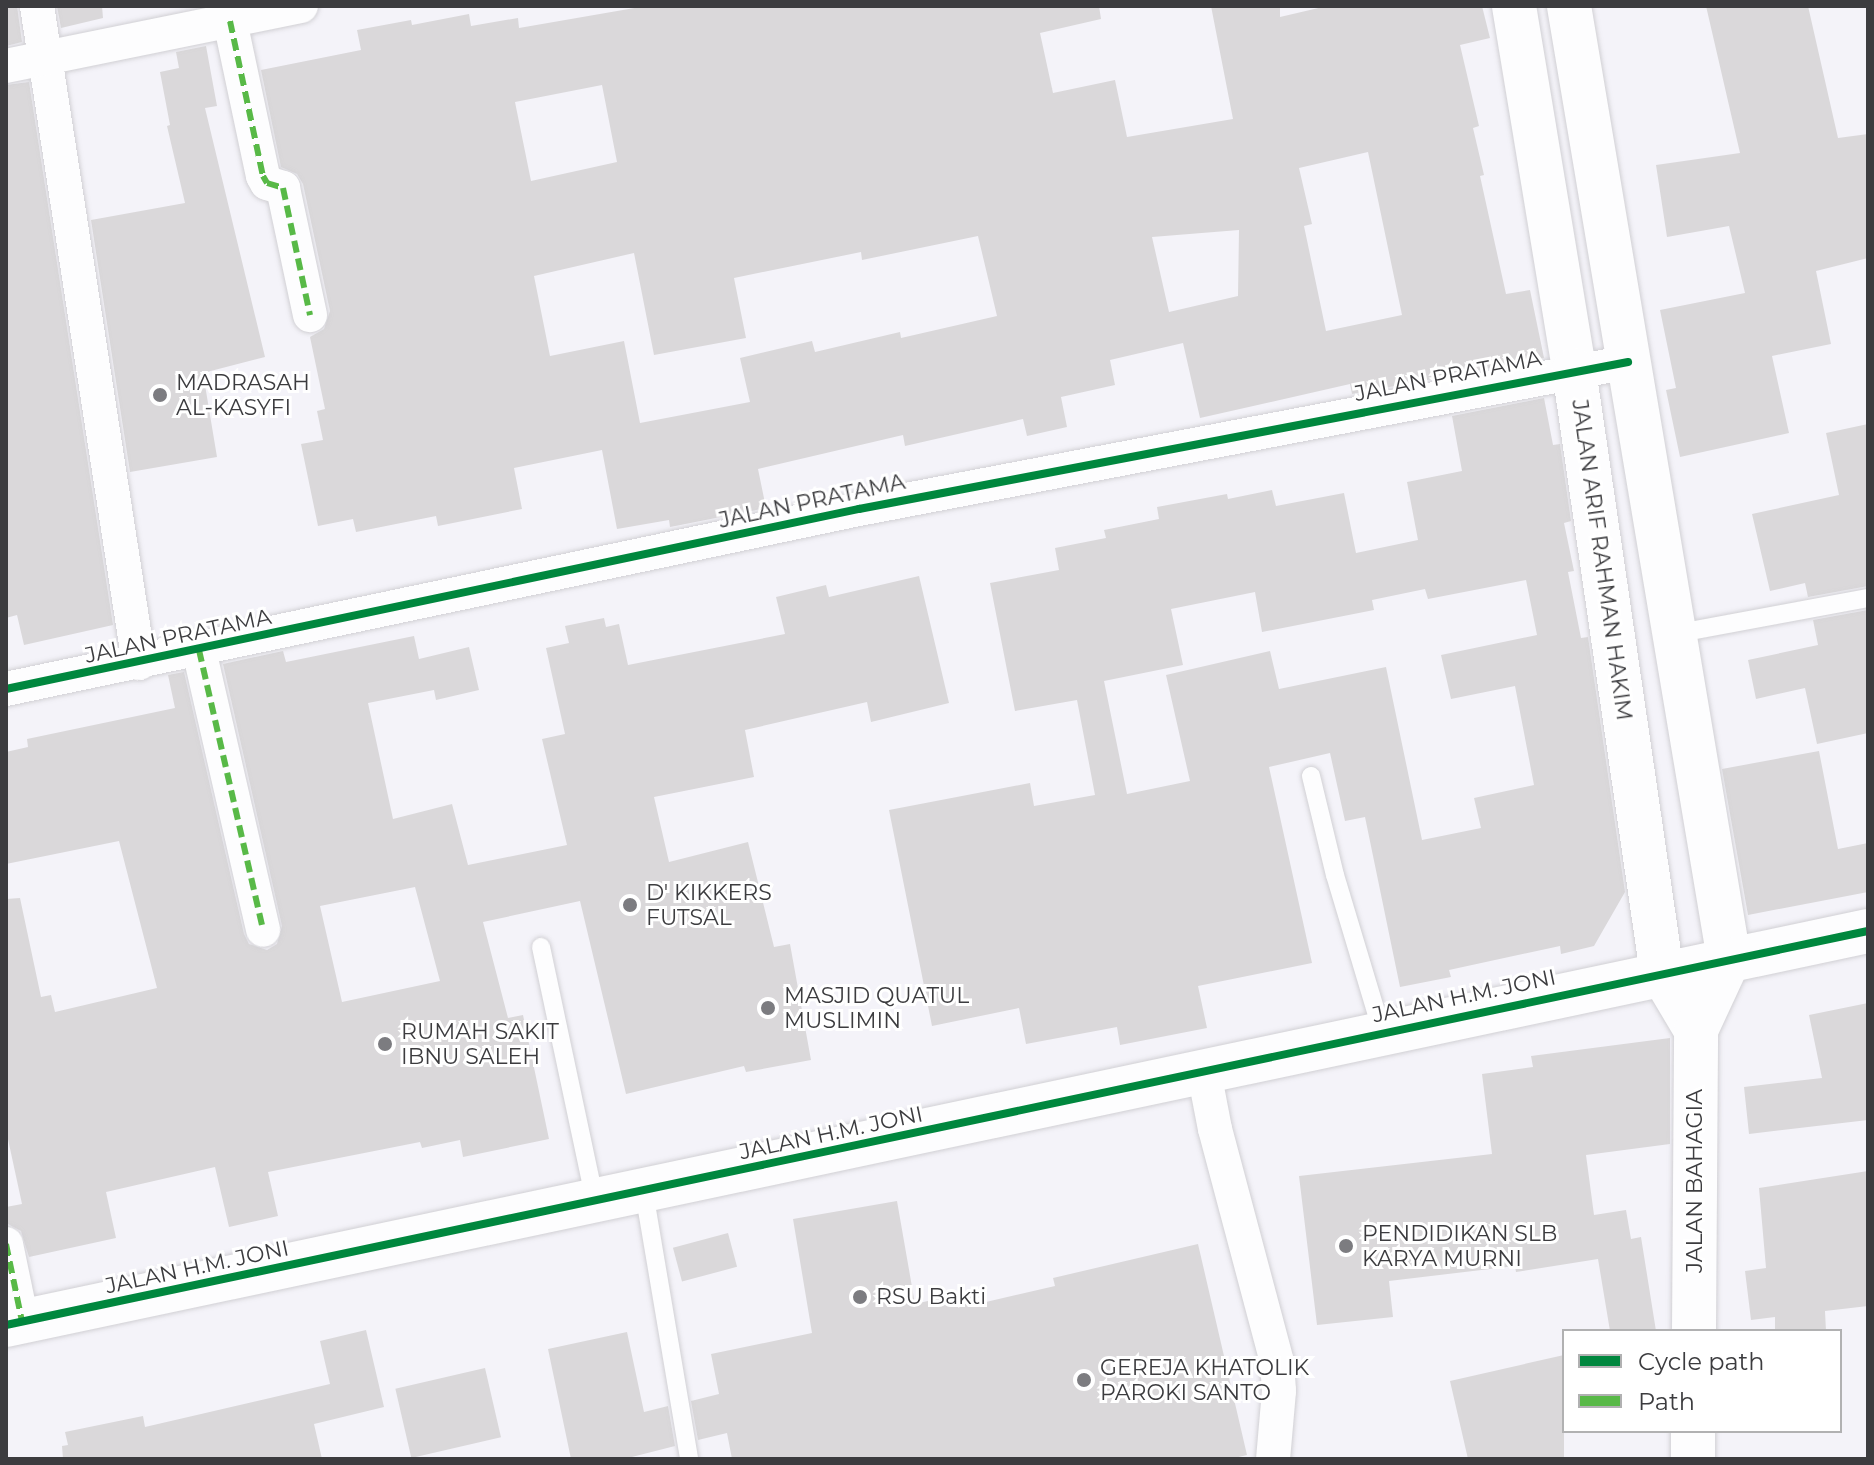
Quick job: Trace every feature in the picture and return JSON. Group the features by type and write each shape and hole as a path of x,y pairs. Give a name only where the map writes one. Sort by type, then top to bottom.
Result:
{"main road":[{"name":"JALAN ARIF RAHMAN HAKIM","path":"1514,6 1574,370 1662,973"},
{"path":"1569,6 1729,959"},
{"name":"JALAN H.M. JONI","path":"14,1323 1868,931"},
{"name":"JALAN BAHAGIA","path":"1694,1329 1696,1030 1729,959"},
{"path":"1662,973 1696,1030"},
{"path":"1693,1433 1693,1459"}],"street":[{"path":"37,6 139,663"},
{"path":"6,66 301,6"},
{"path":"230,21 263,176 267,183 283,188 310,315"},
{"name":"JALAN PRATAMA","path":"6,689 859,509 1628,362"},
{"path":"199,650 263,930"},
{"path":"1204,1072 1223,1159 1277,1362 1279,1391 1273,1459"},
{"path":"6,1244 14,1323"}],"lane":[{"path":"1674,634 1868,598"},
{"path":"1311,776 1335,875 1382,1032"},
{"path":"541,947 595,1202"},
{"path":"644,1192 689,1459"}],"building":[{"path":"6,6 17,6 22,42 6,46"},
{"path":"57,6 102,6 103,18 61,28"},
{"path":"646,6 1099,6 1101,19 1040,33 1053,93 1115,80 1127,137 1233,119 1211,6 1280,6 1280,17 1327,6 1482,6 1490,38 1460,45 1479,126 1473,128 1484,175 1480,176 1506,294 1530,290 1544,358 1352,394 1350,384 1200,418 1183,343 1110,360 1115,385 1061,397 1067,427 1027,436 1023,419 905,446 903,435 758,469 766,508 670,527 669,520 617,529 602,450 514,468 522,509 438,526 436,516 356,532 353,519 318,526 301,444 323,440 317,411 325,409 310,337 324,329 330,311 303,184 297,174 281,167 261,70 361,50 357,30 411,20 412,25 469,14 471,26 518,18 519,28","holes":["602,85 617,162 531,181 515,102","1368,152 1402,315 1326,331 1304,226 1312,224 1299,168","1239,230 1238,296 1169,312 1152,237","978,236 997,316 901,338 900,332 815,352 812,341 740,358 750,402 640,423 624,341 550,356 534,276 634,253 654,355 746,338 734,278 861,252 862,260"]},
{"path":"1706,6 1808,6 1838,138 1868,134 1868,258 1816,271 1831,344 1772,356 1789,433 1680,457 1666,390 1676,388 1660,310 1745,293 1729,226 1667,237 1656,165 1740,153"},
{"path":"206,46 217,106 205,108 265,357 203,373 217,457 130,472 91,220 185,203 167,126 170,125 160,72 179,68 176,52"},
{"path":"29,82 113,625 24,645 17,615 6,618 6,85"},
{"path":"1544,398 1553,445 1560,444 1571,521 1564,523 1574,571 1568,572 1581,638 1588,637 1625,892 1594,946 1561,954 1560,946 1449,970 1451,977 1400,987 1365,817 1345,821 1330,753 1269,767 1312,963 1198,986 1207,1028 1120,1045 1117,1027 1026,1044 1019,1008 932,1026 889,810 1030,783 1034,806 1095,795 1077,700 1015,711 990,583 1059,570 1055,548 1106,538 1104,530 1159,519 1157,507 1227,494 1228,499 1272,490 1276,506 1344,493 1356,553 1418,540 1407,482 1462,471 1452,416","holes":["1526,580 1537,635 1441,655 1451,699 1515,686 1534,785 1474,798 1481,828 1422,840 1386,667 1279,689 1270,651 1166,675 1190,781 1127,794 1104,681 1183,665 1171,609 1255,592 1262,632 1374,610 1372,600 1425,589 1428,599"]},
{"path":"1868,424 1868,586 1808,597 1805,583 1770,591 1752,514 1839,495 1826,433"},
{"path":"919,576 949,703 871,722 867,702 745,730 754,777 654,797 669,862 748,842 774,947 790,944 811,1060 746,1072 744,1066 626,1094 580,901 483,922 508,1018 523,1015 549,1139 463,1157 460,1140 422,1148 420,1142 268,1172 278,1216 229,1227 215,1167 106,1192 116,1238 29,1257 21,1231 6,1223 6,1207 22,1204 6,1130 6,899 20,898 41,997 51,995 55,1012 157,988 119,841 6,864 6,752 28,747 27,739 175,708 168,675 184,672 244,934 249,944 267,950 277,944 282,926 223,664 283,651 286,662 414,636 419,659 469,647 479,690 436,700 434,690 368,703 393,819 452,804 468,865 567,845 542,739 565,734 546,648 569,643 565,626 604,618 606,627 619,624 628,665 785,634 776,597 826,585 829,597","holes":["415,887 440,981 342,1002 320,906"]},
{"path":"1868,610 1868,733 1817,744 1805,688 1756,699 1748,660 1818,645 1813,620"},
{"path":"1819,751 1838,849 1868,843 1868,892 1748,915 1722,769"},
{"path":"1868,1003 1868,1120 1749,1134 1744,1087 1822,1078 1809,1015"},
{"path":"1670,1038 1670,1144 1586,1155 1594,1215 1626,1210 1631,1239 1641,1237 1656,1329 1610,1329 1598,1259 1516,1272 1515,1266 1389,1281 1393,1317 1317,1325 1299,1176 1492,1154 1482,1074 1533,1067 1531,1056"},
{"path":"1868,1171 1868,1306 1825,1311 1826,1329 1775,1329 1775,1317 1751,1320 1745,1271 1766,1268 1759,1188"},
{"path":"897,1201 915,1304 970,1291 973,1305 1055,1286 1053,1278 1198,1244 1247,1455 1230,1459 732,1459 727,1433 698,1440 691,1401 719,1394 711,1354 812,1333 793,1219"},
{"path":"728,1233 737,1267 682,1282 673,1248"},
{"path":"366,1330 384,1407 314,1424 322,1459 63,1459 62,1446 68,1445 65,1432 143,1416 145,1427 330,1384 320,1341"},
{"path":"627,1332 644,1412 668,1406 675,1446 624,1459 571,1459 548,1349"},
{"path":"1562,1355 1564,1459 1468,1459 1450,1381"},
{"path":"485,1368 501,1437 411,1458 395,1389"}],"marked path":[{"path":"230,21 263,176 267,183 283,188 310,315"},
{"path":"199,650 263,930"},
{"path":"6,1244 22,1321"}],"cycle path":[{"path":"6,689 859,509 1628,362"},
{"path":"6,1325 1868,931"}],"place":[{"name":"MADRASAH AL-KASYFI","path":"160,395"},
{"name":"D' KIKKERS FUTSAL","path":"630,905"},
{"name":"MASJID QUATUL MUSLIMIN","path":"768,1008"},
{"name":"RUMAH SAKIT IBNU SALEH","path":"385,1044"},
{"name":"PENDIDIKAN SLB KARYA MURNI","path":"1346,1246"},
{"name":"RSU Bakti","path":"860,1297"},
{"name":"GEREJA KHATOLIK PAROKI SANTO","path":"1084,1380"}]}
